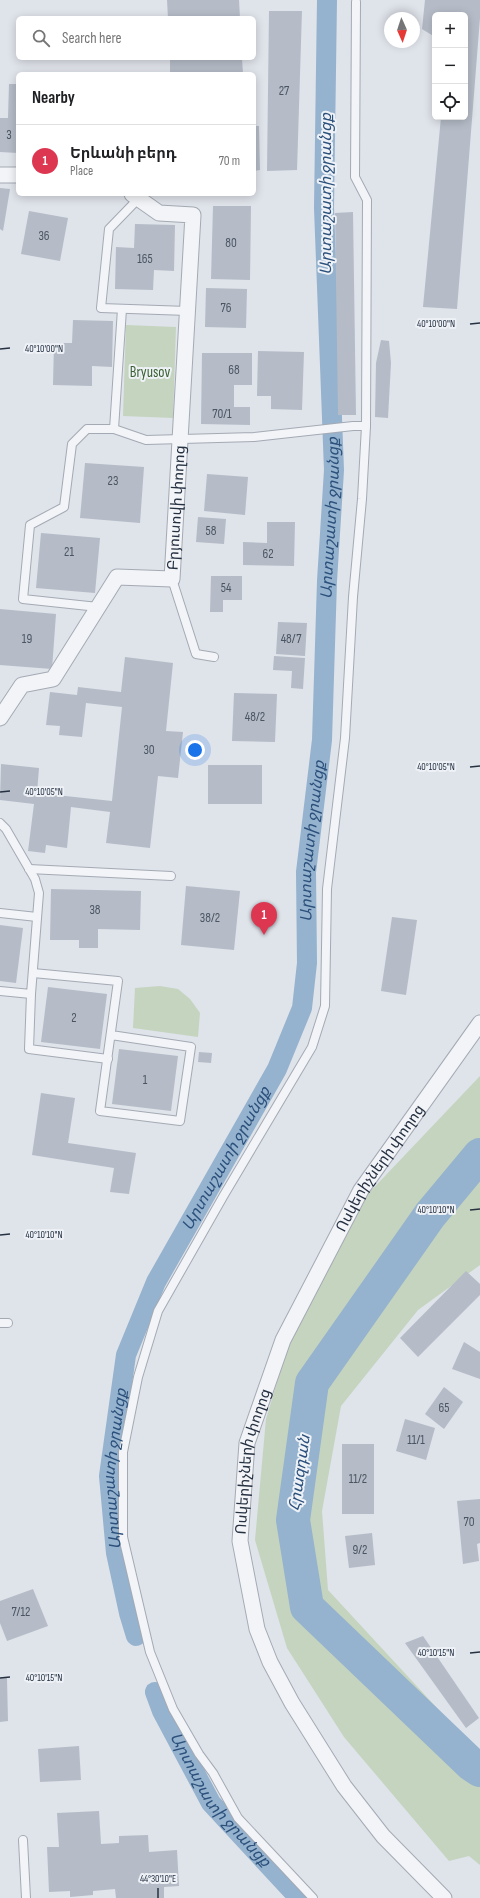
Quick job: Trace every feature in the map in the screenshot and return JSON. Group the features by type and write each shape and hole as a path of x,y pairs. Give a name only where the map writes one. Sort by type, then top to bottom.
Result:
{"street":[{"path":"0,175 16,175"},
{"name":"Բրյուսովի փողոց","path":"0,718 22,685 53,679 117,577 172,579 193,215 159,214 136,196"},
{"name":"Ոսկերիչների փողոց","path":"444,1898 383,1836 349,1792 292,1703 270,1662 257,1628 240,1541 247,1443 283,1340 361,1190 480,1023"}],"lane":[{"path":"313,1898 238,1818 213,1773 199,1754 173,1708 150,1652 123,1537 123,1452 138,1377 158,1311 224,1195 312,1047 325,1006 327,889 345,738 353,597 362,499 366,426 367,200 355,177 356,2"},
{"path":"136,196 109,228 101,308 188,310"},
{"path":"114,430 122,308"},
{"path":"98,607 23,599 30,524 64,507 72,444 87,429 114,430 146,440 254,437 312,430 366,426"},
{"path":"172,579 196,654 214,657"},
{"path":"0,823 6,829 35,879 39,893 31,994 29,1049 108,1059"},
{"path":"29,869 171,876"},
{"path":"0,913 37,917"},
{"path":"33,973 118,981 100,1111 180,1121 191,1047 111,1035"},
{"path":"0,991 31,994"},
{"path":"23,1840 26,1898"}],"green space":[{"name":"Bryusov","path":"126,325 176,327 173,418 123,416"},
{"path":"160,986 178,989 190,999 200,1013 198,1037 133,1028 135,988"},
{"path":"480,1076 480,1265 418,1310 341,1406 322,1511 328,1590 461,1734 480,1750 480,1865 469,1856 449,1861 344,1737 287,1648 255,1540 266,1419 288,1345 366,1196"}],"building":[{"path":"167,0 239,0 240,16 168,16"},
{"path":"425,0 480,0 480,18 457,309 423,307 441,120 468,120 468,12 432,12 432,35 422,29"},
{"path":"269,11 302,11 297,170 267,171"},
{"path":"170,60 242,60 243,72 170,72"},
{"path":"9,84 16,84 16,153 0,152 0,118 8,118"},
{"path":"256,126 259,126 260,170 256,171"},
{"path":"0,188 10,189 3,231 0,229"},
{"path":"213,206 251,206 250,280 211,279"},
{"path":"29,211 68,218 60,261 21,254"},
{"path":"353,212 356,415 338,415 335,213"},
{"path":"135,224 175,225 174,271 154,270 153,290 115,289 116,247 134,248"},
{"path":"206,288 247,289 246,328 205,327"},
{"path":"73,320 113,321 112,367 92,366 92,386 53,385 54,343 72,343"},
{"path":"381,340 389,341 391,363 388,418 375,417 376,363"},
{"path":"258,351 304,352 302,410 271,409 271,396 257,396"},
{"path":"202,353 252,353 252,385 234,385 234,407 250,407 250,425 201,424"},
{"path":"85,463 144,467 140,523 80,518"},
{"path":"207,474 248,477 245,515 204,511"},
{"path":"198,517 226,519 224,544 196,542"},
{"path":"267,522 295,522 294,566 243,565 243,542 267,543"},
{"path":"41,533 100,538 95,593 36,588"},
{"path":"211,576 242,576 242,600 223,600 223,612 210,612"},
{"path":"0,609 56,614 52,669 0,665"},
{"path":"278,622 307,623 305,656 276,654"},
{"path":"274,656 305,658 303,689 291,688 292,671 273,670"},
{"path":"125,657 173,663 166,731 183,732 178,778 158,776 150,848 106,843 110,812 71,807 67,848 46,845 45,853 28,851 34,804 0,800 1,764 39,768 37,793 112,801 122,707 86,703 82,737 59,735 60,726 46,725 50,692 77,695 78,687 121,692"},
{"path":"234,693 277,694 275,742 232,741"},
{"path":"208,765 262,765 262,804 208,804"},
{"path":"186,886 240,891 234,950 181,945"},
{"path":"51,889 141,891 140,930 98,929 98,948 79,948 79,940 50,940"},
{"path":"392,917 417,920 406,995 381,991"},
{"path":"0,925 23,928 16,983 0,981"},
{"path":"48,987 107,994 100,1049 41,1042"},
{"path":"119,1049 178,1056 171,1111 112,1104"},
{"path":"199,1052 212,1053 211,1063 198,1062"},
{"path":"41,1093 75,1098 68,1143 136,1153 129,1194 110,1192 114,1168 32,1155"},
{"path":"466,1271 480,1284 480,1295 418,1357 400,1338"},
{"path":"464,1342 480,1352 480,1379 452,1369"},
{"path":"444,1387 463,1402 444,1429 425,1414"},
{"path":"405,1419 435,1428 426,1460 396,1451"},
{"path":"342,1444 374,1444 374,1514 342,1514"},
{"path":"480,1499 480,1543 477,1544 479,1561 463,1564 457,1501"},
{"path":"372,1533 375,1565 349,1568 345,1536"},
{"path":"33,1589 48,1626 7,1641 0,1623 0,1601"},
{"path":"423,1636 479,1718 466,1728 405,1643"},
{"path":"0,1678 7,1678 8,1721 0,1722"},
{"path":"79,1746 81,1780 40,1782 38,1749"},
{"path":"99,1811 101,1844 119,1843 119,1836 148,1835 149,1852 177,1850 179,1886 164,1887 164,1898 116,1898 115,1889 93,1891 93,1895 70,1897 70,1891 49,1892 47,1847 59,1847 57,1813"}],"waterway":[{"name":"Արտաշատի ջրանցք","path":"136,1636 129,1613 116,1553 109,1476 126,1355 156,1282 277,1069 302,1008 307,963 306,872 322,740 327,581 334,470 324,208 327,0"},
{"name":"Հրազդան","path":"480,1155 430,1215 312,1383 293,1520 307,1607 471,1764 480,1770"},
{"name":"Արտաշատի ջրանցք","path":"155,1692 162,1711 211,1803 299,1898"}],"place":[{"name":"Երևանի բերդ","path":"264,935"}]}
